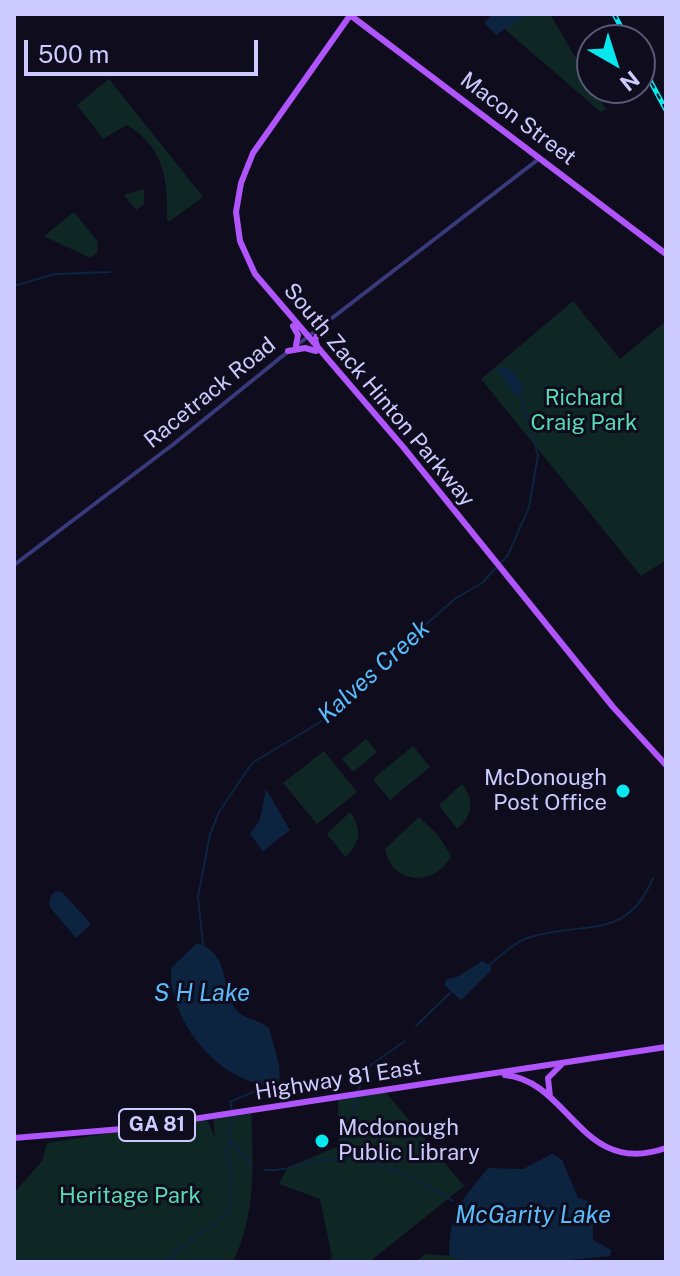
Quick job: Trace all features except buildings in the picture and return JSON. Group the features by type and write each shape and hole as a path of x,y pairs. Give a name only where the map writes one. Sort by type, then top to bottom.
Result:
{"main road":[{"name":"Macon Street","path":"349,14 666,254"},
{"name":"South Zack Hinton Parkway","path":"349,14 253,153 243,175 236,212 239,237 247,261 267,290 404,448 613,707 666,765"},
{"path":"267,290 269,302"},
{"path":"288,315 298,335 296,345"},
{"path":"321,327 315,340 321,355"},
{"path":"288,351 305,348 321,355"},
{"name":"Highway 81 East","path":"14,1140 134,1128 666,1047"},
{"path":"553,1103 547,1090 548,1078 565,1062"},
{"name":"GA 81","path":"494,1074 523,1079 583,1132 607,1147 635,1153 666,1148"}],"street":[{"name":"Racetrack Road","path":"14,565 540,158"}],"green space":[{"path":"487,14 550,14 576,58 576,91"},
{"path":"109,79 203,197 170,221 167,221 167,192 162,167 149,144 127,125 103,139 77,105"},
{"path":"592,104 603,104 606,109 601,112"},
{"path":"144,189 144,204 136,210 124,195"},
{"path":"74,212 98,242 97,253 90,258 44,236"},
{"name":"Richard Craig Park","path":"573,301 620,359 666,321 666,560 641,576 481,379"},
{"path":"366,739 377,752 353,772 342,759"},
{"path":"413,746 430,767 390,800 373,779"},
{"path":"324,751 357,792 317,824 283,783"},
{"path":"462,784 469,796 470,808 457,829 439,805"},
{"path":"350,812 357,824 358,836 345,857 327,834"},
{"path":"419,817 438,835 451,856 435,873 415,878 396,870 385,849"},
{"path":"383,1089 464,1186 369,1262 328,1262 332,1257 320,1199 279,1184 288,1167 339,1146 338,1095"},
{"name":"Heritage Park","path":"251,1107 253,1167 250,1206 233,1262 14,1262 14,1193 42,1161 47,1143 206,1118 215,1138 213,1113"},
{"path":"425,1254 464,1257 474,1262 416,1262"}],"water":[{"path":"492,14 527,14 496,35 484,23"},
{"path":"502,366 514,372 523,388 520,393 514,394 497,368"},
{"path":"266,789 290,830 263,851 250,834 260,820"},
{"path":"56,891 62,892 91,924 76,938 49,906 51,896"},
{"name":"S H Lake","path":"197,943 208,948 220,962 230,998 238,1012 270,1030 279,1065 278,1086 237,1076 202,1048 189,1029 172,989 171,968"},
{"path":"482,961 491,966 491,971 461,1000 444,985 447,979 457,977"},
{"name":"McGarity Lake","path":"552,1154 562,1160 578,1198 593,1203 593,1240 611,1250 610,1256 505,1264 464,1260 449,1255 452,1228 459,1207 488,1168 523,1169"}],"waterway":[{"path":"14,286 55,274 110,272"},
{"name":"Kalves Creek","path":"203,945 198,897 210,834 219,812 252,763 322,721 358,684 456,598 482,583 508,555 529,507 538,455 520,393"},
{"path":"489,965 525,939 617,920 630,912 653,878"},
{"path":"416,1026 451,992"},
{"path":"358,1090 371,1065 405,1041"},
{"name":"Kalves Creek","path":"232,1110 230,1102 269,1085"},
{"path":"337,1159 357,1098"},
{"name":"Kalves Creek","path":"168,1262 178,1250 227,1214 231,1195 227,1145 232,1142 228,1133 233,1117"},
{"path":"232,1143 252,1167"},
{"path":"264,1170 280,1170 325,1160 359,1160 392,1169 453,1201"}],"railway":[{"path":"614,14 619,24"},
{"path":"656,92 666,110"}],"place":[{"name":"McDonough Post Office","path":"623,791"},
{"name":"Mcdonough Public Library","path":"322,1141"}]}
